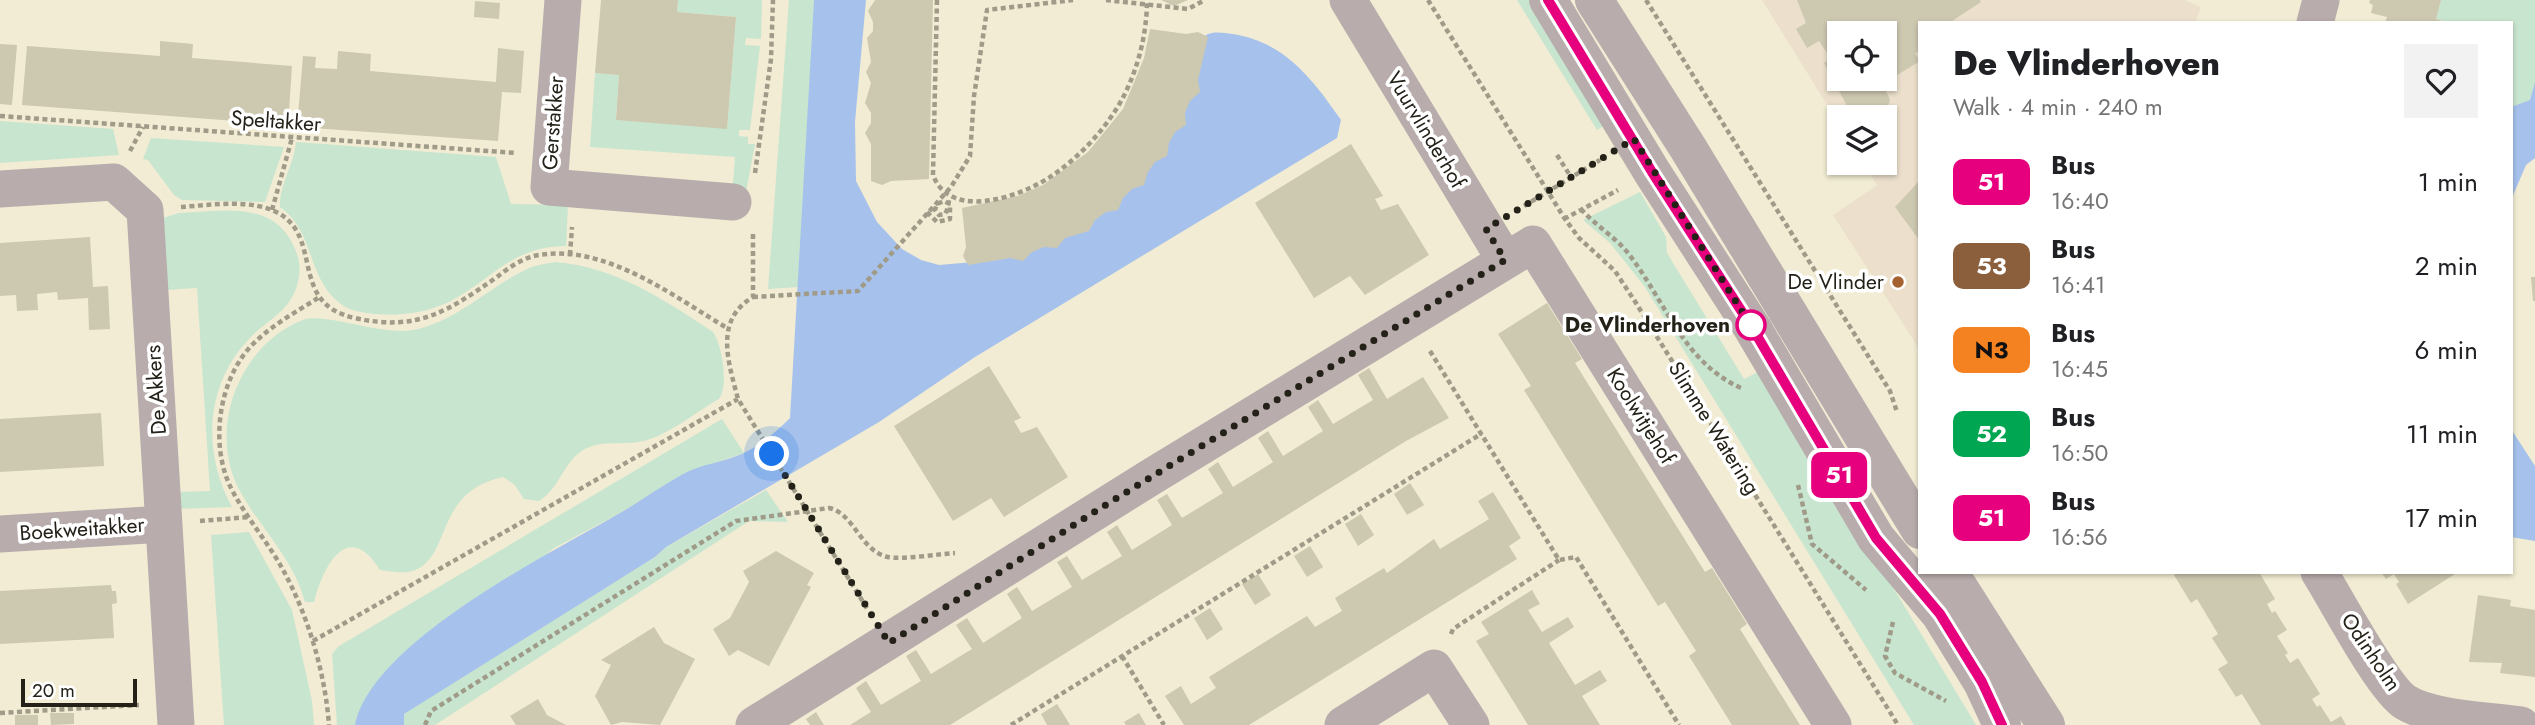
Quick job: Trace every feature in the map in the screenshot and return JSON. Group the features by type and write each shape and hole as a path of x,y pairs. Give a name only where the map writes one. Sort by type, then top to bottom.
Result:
{"street":[{"name":"Gerstakker","path":"563,0 549,187 733,202"},
{"name":"Vuurvlinderhof","path":"1348,0 1505,260"},
{"path":"1548,0 1753,329 1876,538 1940,614 1982,682 2002,725"},
{"path":"1594,0 1916,518 1876,538"},
{"path":"2316,21 2321,0"},
{"path":"0,189 114,182 145,210"},
{"name":"De Akkers","path":"145,210 175,714"},
{"name":"Koolwitjehof","path":"754,725 889,643 1099,509 1533,244 1833,725"},
{"name":"Boekweitakker","path":"0,534 164,524"},
{"path":"1949,574 2046,725"},
{"name":"Odinholm","path":"2320,574 2390,687 2406,702 2436,713 2521,725"},
{"path":"1343,725 1434,668 1471,725"}],"path":[{"path":"937,0 933,175 937,186 948,198 969,202 999,199 1049,178 1089,145 1117,108 1132,78 1142,45 1147,0"},
{"path":"753,297 858,291 951,187 970,156 974,96 987,10 1073,0"},
{"path":"1106,0 1188,9 1205,0"},
{"name":"Slimme Watering","path":"1428,0 1579,239 1615,271 1636,303 1898,725"},
{"path":"1646,0 1889,391 1897,414"},
{"path":"1669,118 1706,96"},
{"name":"Speltakker","path":"0,116 550,156"},
{"path":"272,210 292,138"},
{"path":"1486,229 1634,139"},
{"path":"1557,155 1571,177"},
{"path":"925,214 937,222 950,219 950,204 944,201 937,204 935,210 939,215 948,210 948,198"},
{"path":"145,210 250,205 282,215 298,234 318,298 327,308 355,318 389,321 425,319 450,310 511,267 537,255 570,255 596,259 648,281 727,328"},
{"path":"1581,209 1627,251 1697,359 1717,377 1752,393"},
{"path":"318,298 253,344 240,361 226,390 220,422 220,453 230,486 283,569 313,641 329,725"},
{"path":"1410,319 1559,561"},
{"path":"313,641 738,398"},
{"path":"749,416 889,643"},
{"path":"1011,725 1481,434"},
{"path":"1797,477 1812,544 1872,596"},
{"path":"425,725 431,711 736,521 829,508 840,511 868,546 888,557 959,553"},
{"path":"164,524 249,517"},
{"path":"1434,668 1453,629 1559,561 1576,557 1679,725"},
{"path":"1892,617 1894,624 1885,656 1895,673 1947,701"},
{"path":"1122,656 1164,725"},
{"path":"0,713 175,714"}],"shaded area":[{"path":"1762,0 2184,0 2201,7 2196,21 1918,21 1918,347 1833,215 1877,185 1871,175 1897,175 1897,105 1827,105"}],"green space":[{"path":"678,0 762,0 761,39 746,38 745,45 760,46 750,130 739,130 739,136 748,137 748,144 755,144 746,192 732,197 735,157 590,147 595,73 619,75 616,120 727,128 736,17 677,12"},
{"path":"789,0 816,0 798,287 768,289"},
{"path":"1517,0 1532,0 1610,122 1597,130"},
{"path":"2441,0 2535,0 2535,82 2530,100 2513,106 2513,21 2436,19"},
{"path":"0,121 113,129 119,155 0,163"},
{"path":"151,138 284,147 265,202 182,200 174,195 148,160 143,159"},
{"path":"296,142 496,157 511,204 568,205 566,246 547,248 517,258 449,302 431,309 385,315 349,308 341,304 322,282 300,229 280,207"},
{"path":"1640,192 1666,237 1667,253 1744,379 1762,370 1976,725 1914,725 1645,287 1610,243 1583,220"},
{"path":"232,211 264,216 277,224 288,236 299,260 299,277 291,299 234,357 216,398 213,442 216,464 232,507 174,509 173,492 210,491 197,288 166,290 160,219 179,213"},
{"path":"555,262 598,270 638,286 713,332 719,346 724,375 719,399 649,440 611,443 585,449 572,460 552,489 539,501 524,499 514,484 503,477 481,485 465,496 454,510 434,553 425,564 413,571 380,570 368,555 357,548 347,548 330,562 314,602 305,602 293,572 249,507 231,469 227,444 228,418 234,393 261,349 280,332 313,318 385,330 413,330 429,326 444,320 528,268"},
{"path":"722,419 744,453 685,473 618,514 554,548 357,715 355,725 337,725 332,654 339,646"},
{"path":"766,490 788,522 749,521 435,725 404,725 404,714 415,706 655,557 666,547"},
{"path":"249,532 292,610 312,701 314,725 224,725 211,535"}],"water":[{"path":"814,0 866,0 855,122 856,181 877,222 902,249 921,260 939,265 997,260 1195,80 1206,35 1209,34 1226,33 1251,38 1283,54 1308,77 1341,120 1337,138 975,357 879,422 666,547 655,557 404,714 404,725 355,725 368,694 394,663 428,632 467,603 683,474 750,450 790,418"},
{"path":"2535,82 2535,158 2526,165 2513,195 2513,106 2530,100"},
{"path":"2513,432 2535,466 2535,541 2513,537"}],"building":[{"path":"601,0 678,0 677,12 736,17 727,129 616,120 619,75 595,73"},
{"path":"875,0 933,0 929,179 891,181 882,185 871,181 871,144 865,133 871,123 871,113 865,103 871,83 866,72 871,62 867,38 873,31 873,22 868,11"},
{"path":"1161,0 1188,0 1174,6"},
{"path":"1797,0 1981,2 1952,21 1918,21 1918,52 1915,53 1918,62 1897,75 1897,21 1827,21 1827,53 1819,41 1807,48 1796,29 1806,23"},
{"path":"2370,0 2441,0 2436,19 2442,21 2386,21 2387,17 2371,13 2373,5 2369,3"},
{"path":"475,1 500,3 499,19 474,17"},
{"path":"1150,29 1186,34 1198,32 1208,37 1198,80 1200,92 1190,101 1185,113 1186,125 1175,132 1169,143 1167,156 1155,162 1144,185 1132,189 1123,198 1118,210 1106,212 1095,220 1089,231 1065,238 1057,248 1044,247 1032,252 1023,261 1010,258 968,265 963,256 966,247 962,208 1018,196 1043,185 1088,152 1123,109 1144,58"},
{"path":"160,41 193,44 192,58 292,66 288,125 22,105 27,46 160,56"},
{"path":"0,44 17,45 12,105 0,104"},
{"path":"498,48 524,51 521,93 502,92 498,141 297,127 303,56 316,57 315,68 337,69 338,51 371,54 370,71 496,82"},
{"path":"1839,91 1886,91 1890,100 1888,105 1847,105"},
{"path":"1351,144 1383,196 1375,199 1381,210 1398,204 1429,255 1365,295 1350,276 1314,298 1255,203"},
{"path":"1918,182 1918,238 1895,207"},
{"path":"90,237 93,287 108,286 110,329 89,330 88,298 58,300 57,292 37,294 38,310 17,311 16,295 0,296 0,243"},
{"path":"2531,277 2535,277 2535,301 2533,301"},
{"path":"1547,303 1582,359 1575,363 1705,572 1712,568 1747,624 1740,629 1800,725 1732,725 1689,656 1696,651 1665,602 1658,606 1524,390 1531,386 1498,334"},
{"path":"989,366 1021,418 1014,421 1021,433 1037,427 1068,477 1004,517 991,498 953,521 894,426"},
{"path":"1369,368 1387,399 1423,377 1449,418 1406,441 950,725 850,725 871,712 856,688 866,681 881,705 921,681 906,656 916,650 931,674 972,649 956,625 967,618 983,643 1022,618 1007,594 1017,587 1032,611 1072,587 1057,562 1067,556 1082,580 1122,556 1107,532 1117,525 1132,550 1172,525 1157,500 1167,494 1182,518 1223,493 1208,469 1218,462 1233,487 1273,462 1258,438 1268,431 1283,456 1323,431 1308,407 1318,400 1333,424 1373,400 1358,375"},
{"path":"101,413 104,466 0,472 0,419"},
{"path":"1410,483 1424,505 1407,515 1394,494"},
{"path":"1493,492 1521,538 1509,546 1517,559 1249,725 1184,725 1165,696 1181,686 1191,704 1216,688 1209,677 1284,630 1307,616 1315,627 1342,611 1335,598 1384,568 1387,573 1434,539 1440,549 1489,519 1478,501"},
{"path":"1361,514 1374,535 1358,546 1345,524"},
{"path":"1310,546 1323,567 1307,577 1294,556"},
{"path":"776,551 814,573 807,585 811,587 769,666 738,650 729,656 713,629 730,618 749,582 743,571"},
{"path":"1258,574 1271,595 1255,605 1242,584"},
{"path":"2260,574 2275,599 2267,604 2287,630 2277,636 2288,653 2285,655 2290,663 2298,658 2320,694 2312,699 2317,707 2320,705 2331,722 2341,716 2346,725 2261,725 2242,694 2236,697 2218,669 2228,663 2212,638 2218,634 2197,599 2191,603 2174,575"},
{"path":"2394,574 2455,574 2408,604 2396,584 2399,582"},
{"path":"111,585 112,591 116,591 117,603 112,604 114,638 0,644 0,591"},
{"path":"1532,590 1540,604 1528,610 1542,632 1568,617 1574,627 1549,643 1575,685 1600,670 1607,681 1582,696 1600,725 1528,725 1476,641 1489,634 1481,622"},
{"path":"2478,595 2511,600 2510,606 2535,610 2535,677 2500,673 2502,663 2469,662"},
{"path":"1210,608 1223,629 1207,640 1194,618"},
{"path":"654,627 664,643 695,659 660,725 622,722 611,725 595,696 611,665 601,660"},
{"path":"538,699 547,715 566,725 516,725 510,716"},
{"path":"1057,704 1070,725 1047,725 1041,714"},
{"path":"816,712 824,725 810,725 806,719"},
{"path":"50,713 74,713 74,724 51,725"},
{"path":"1139,713 1146,725 1126,725 1124,722"},
{"path":"15,715 38,715 38,725 15,725"}],"bus line":[{"name":"51","path":"1548,0 1652,172 1753,329 1876,538 1940,614 1982,682 2002,725"}],"place":[{"name":"De Vlinder","path":"1898,282"},
{"name":"De Vlinderhoven","path":"1751,325"}],"route":[{"path":"772,454 889,643 1099,509 1505,260 1486,229 1634,139 1652,172 1753,329 1751,325"}]}
